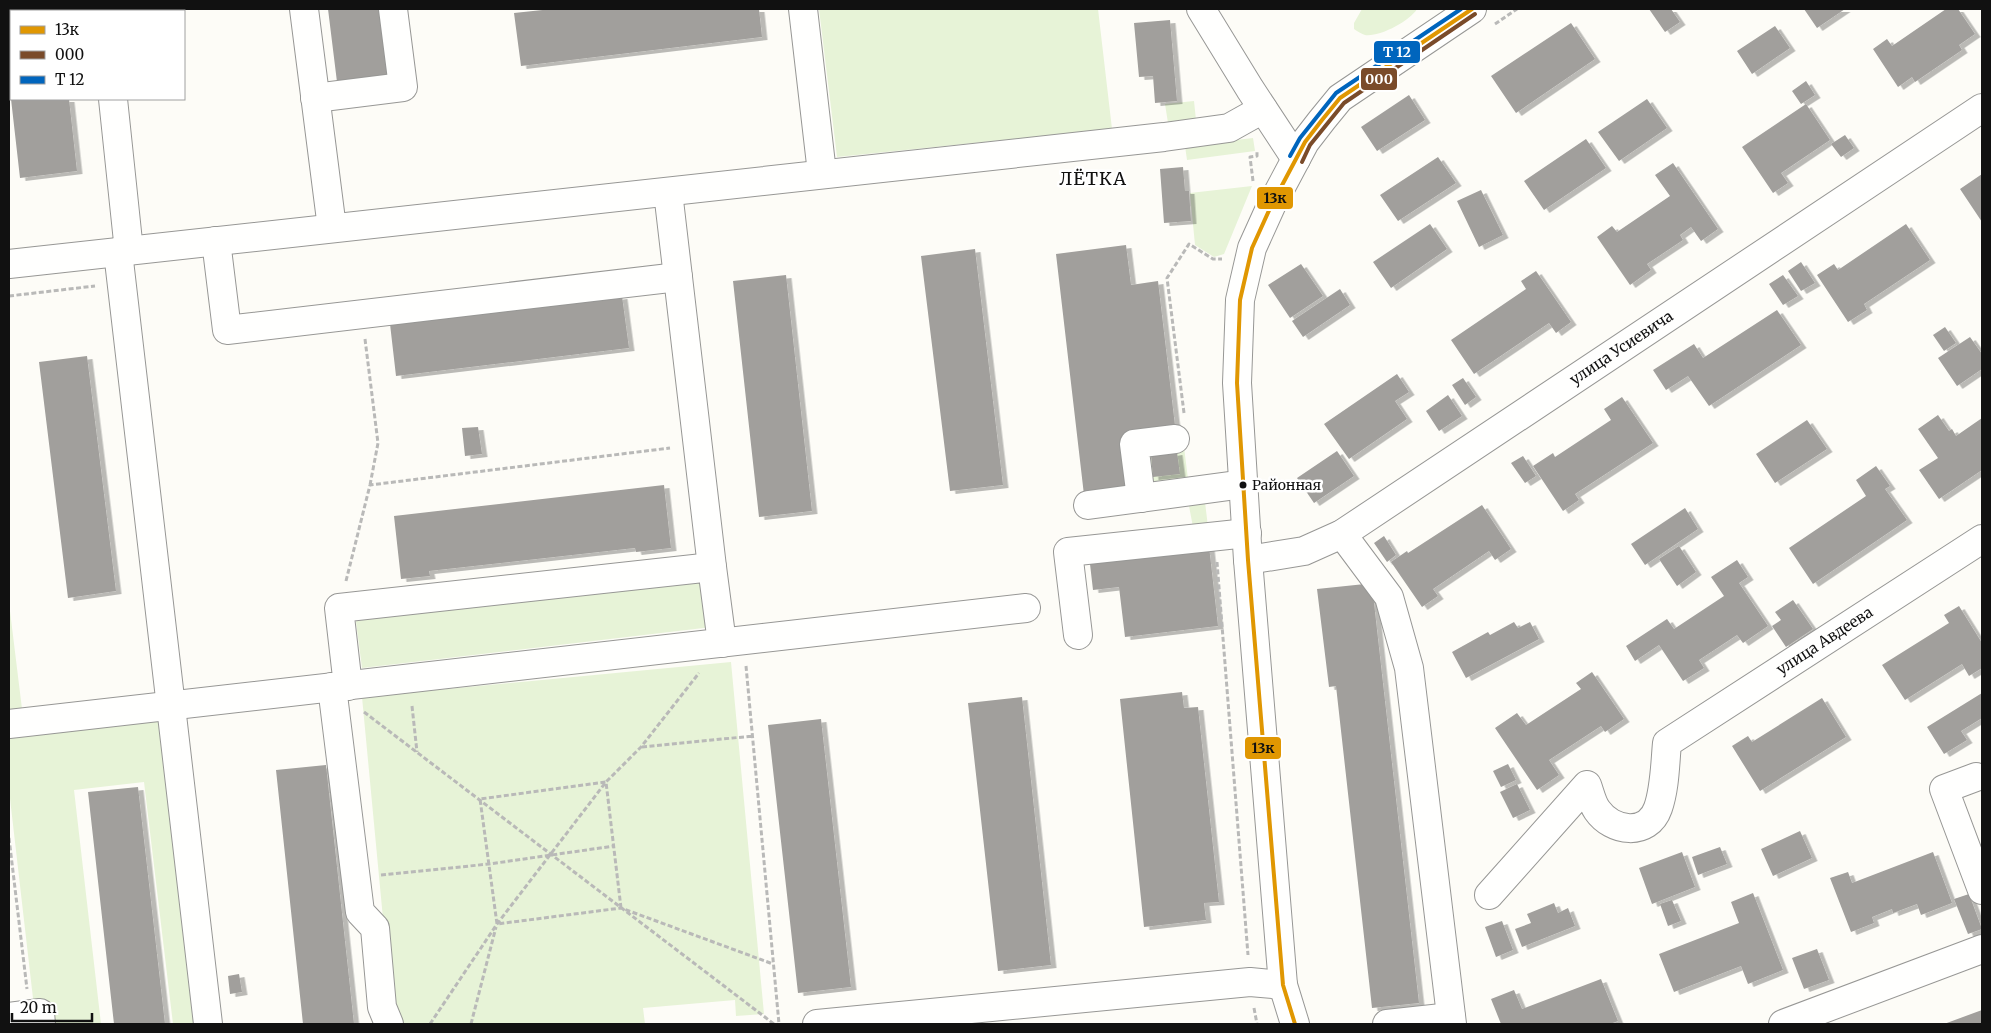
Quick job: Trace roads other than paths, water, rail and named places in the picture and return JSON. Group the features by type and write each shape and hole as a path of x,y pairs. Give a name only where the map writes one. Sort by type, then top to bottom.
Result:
{"street":[{"path":"304,9 332,228"},
{"path":"316,98 403,87 393,9"},
{"path":"803,9 822,173"},
{"path":"1202,9 1263,110 1296,159"},
{"path":"1295,1024 1283,985 1248,560 1237,383 1240,300 1252,248 1271,206 1305,142 1340,98 1472,9"},
{"path":"113,100 124,251 122,282 208,1024"},
{"name":"улица Усиевича","path":"1248,560 1304,551 1342,534 1982,108"},
{"path":"9,264 1229,128 1263,110"},
{"path":"668,192 712,566 733,642"},
{"path":"216,241 227,330 362,316 678,277"},
{"path":"1141,498 1134,444 1175,439"},
{"path":"1088,505 1244,484"},
{"path":"1078,635 1068,552 1247,533"},
{"path":"1342,534 1389,596 1409,668 1452,1020 1387,1024"},
{"name":"улица Авдеева","path":"1489,895 1587,785 1597,810 1606,820 1619,827 1636,829 1649,823 1658,809 1667,743 1982,539"},
{"path":"389,1024 382,1007 375,928 360,912 340,687 339,608 712,566"},
{"path":"9,724 1026,608"},
{"path":"1976,777 1944,789 1982,890"},
{"path":"1783,1024 1982,949"},
{"path":"817,1024 1250,982 1283,985"}],"place":[{"name":"Районная","path":"1243,485"}],"district":[{"name":"ЛЁТКА","path":"1093,179"}]}
